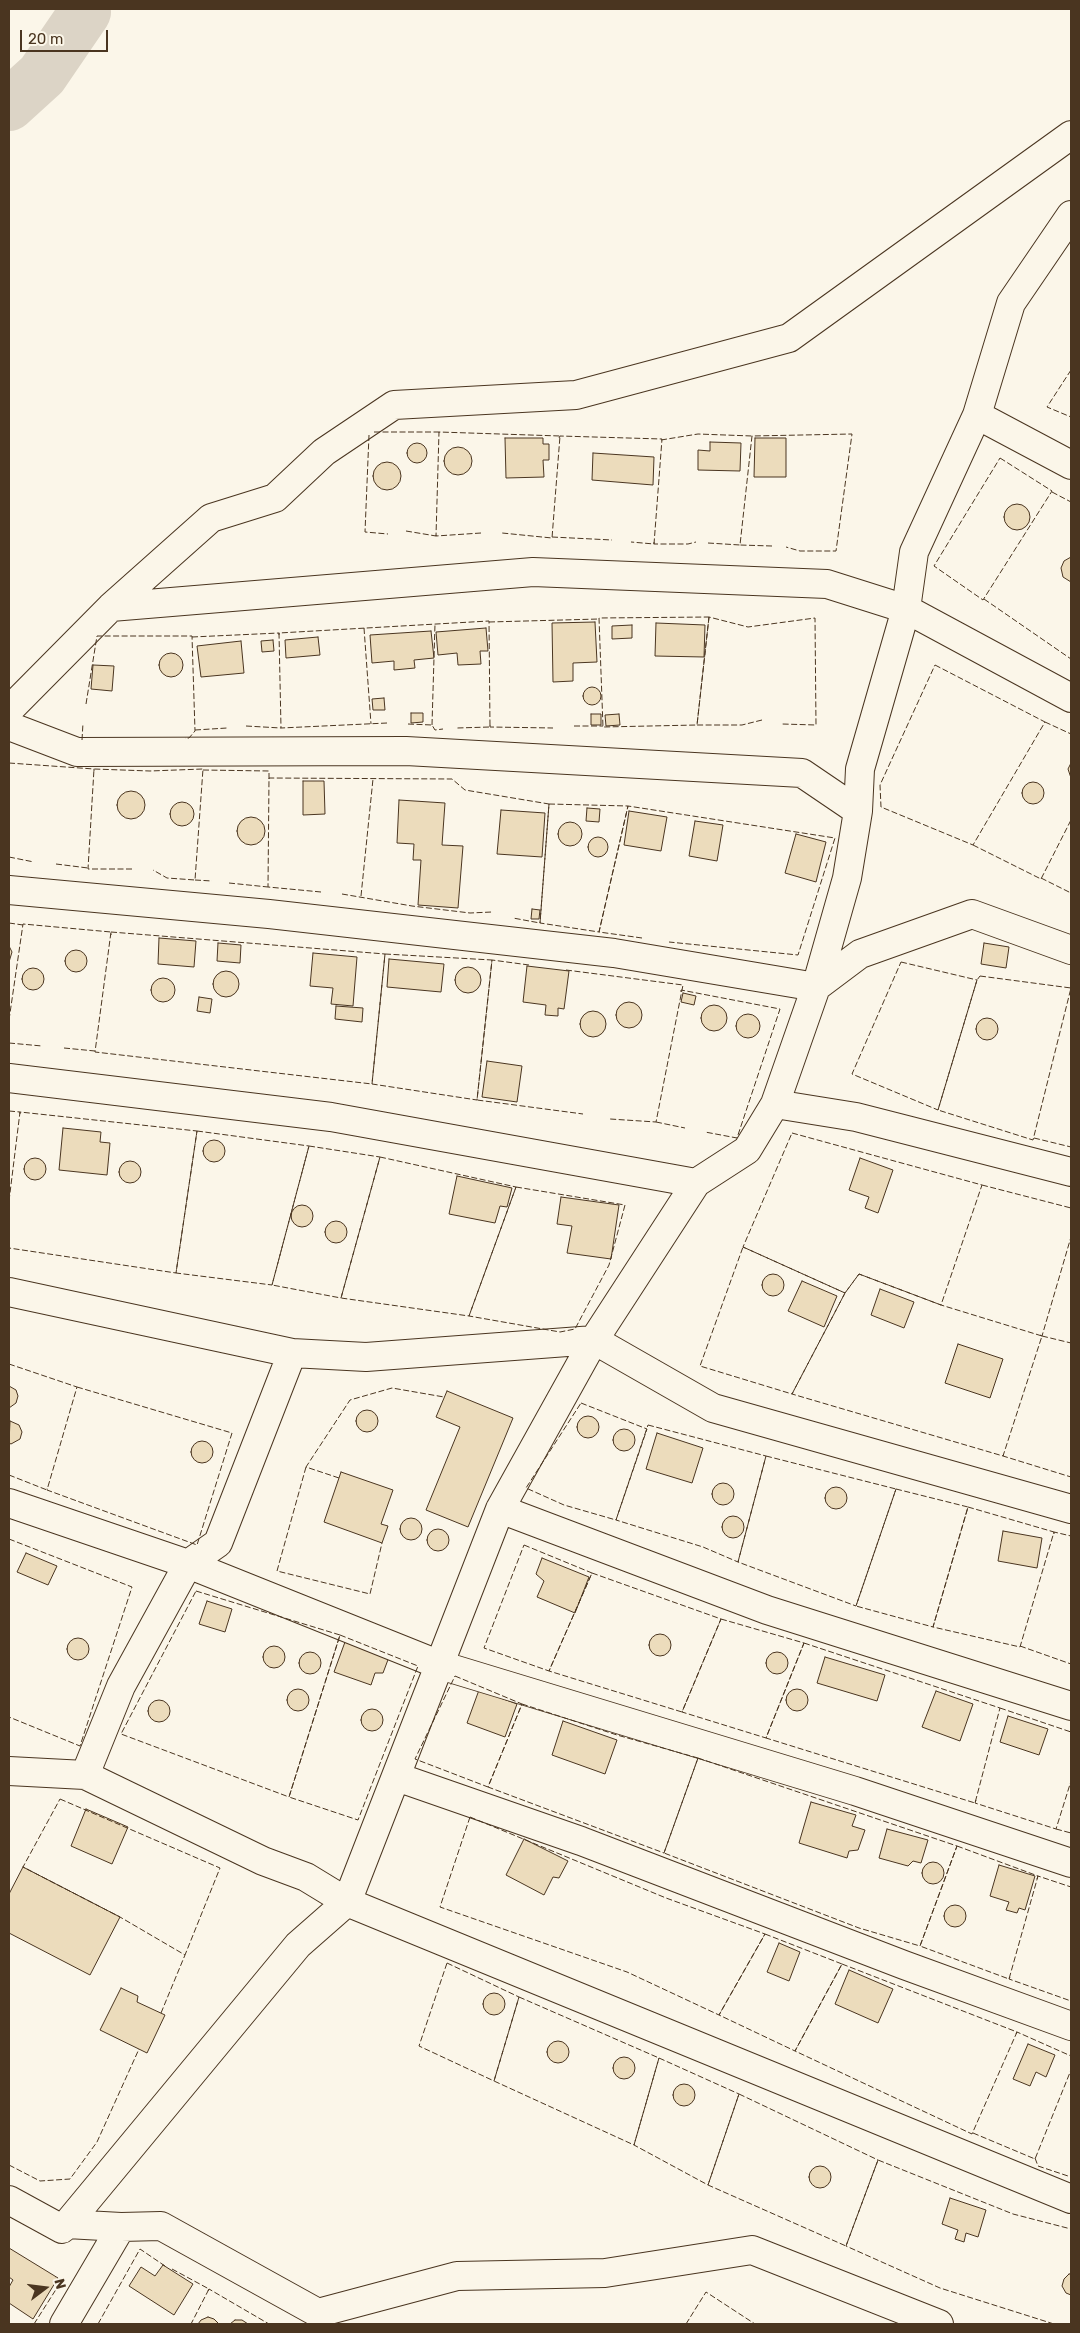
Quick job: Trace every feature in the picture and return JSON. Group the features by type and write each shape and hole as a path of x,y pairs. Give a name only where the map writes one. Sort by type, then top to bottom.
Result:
{"street":[{"path":"9,710 111,606 211,518 275,498 324,452 394,405 576,395 789,338 1071,135"},
{"path":"9,2200 62,2229 298,1945 347,1902 500,1509 594,1340 696,1183 747,1150 776,1104 816,988 846,878 858,811 860,768 906,609 914,552 977,415 1010,303 1071,215"},
{"path":"977,415 1071,464"},
{"path":"111,606 533,572 827,584 906,609 1071,698"},
{"path":"9,726 77,752 406,751 802,773 858,811"},
{"path":"9,890 269,914 614,953 816,988 860,954 972,914 1071,950"},
{"path":"9,1078 332,1116 696,1183"},
{"path":"776,1104 856,1117 1071,1172"},
{"path":"9,1292 292,1353 366,1357 594,1340 713,1408 1071,1509"},
{"path":"85,1775 121,1686 188,1564 218,1543 292,1353"},
{"path":"9,1503 188,1564 440,1664 855,1791 1071,1864"},
{"path":"500,1509 767,1610 1071,1706"},
{"path":"9,1771 85,1775 263,1861 306,1878 347,1902 1071,2199"},
{"path":"397,1777 582,1841 904,1965 1071,2026"},
{"path":"67,2224 121,2227 161,2226 315,2319 457,2276 605,2272 752,2250 935,2324"},
{"path":"64,2324 121,2227"}],"building":[{"path":"505,438 543,438 543,444 549,444 549,460 543,460 544,477 506,478"},
{"path":"755,438 786,438 786,477 754,477"},
{"path":"710,442 741,443 740,471 698,470 698,450 710,451"},
{"path":"413,443 421,443 427,449 427,457 421,463 413,463 407,457 407,449"},
{"path":"458,447 468,451 472,461 468,471 458,475 448,471 444,461 448,451"},
{"path":"593,453 654,457 653,485 592,480"},
{"path":"387,462 397,466 401,476 397,486 387,490 377,486 373,476 377,466"},
{"path":"1017,504 1026,508 1030,517 1026,526 1017,530 1008,526 1004,517 1008,508"},
{"path":"1071,557 1071,582 1063,577 1061,568 1064,561"},
{"path":"595,622 597,662 573,663 573,681 553,682 552,623"},
{"path":"656,623 705,625 704,657 655,656"},
{"path":"632,625 632,638 612,639 612,626"},
{"path":"486,628 488,651 480,651 481,664 458,665 457,653 438,655 436,632"},
{"path":"431,631 434,658 414,660 415,668 394,670 394,661 372,663 370,635"},
{"path":"318,637 320,655 286,658 285,640"},
{"path":"273,640 274,651 262,652 261,641"},
{"path":"241,641 244,673 201,677 197,646"},
{"path":"171,653 180,656 183,665 180,674 171,677 162,674 159,665 162,656"},
{"path":"93,665 114,666 112,691 91,689"},
{"path":"592,687 598,690 601,696 598,702 592,705 586,702 583,696 586,690"},
{"path":"384,698 385,710 373,710 372,699"},
{"path":"411,713 423,713 423,722 411,723"},
{"path":"591,714 601,714 601,725 591,725"},
{"path":"619,714 620,725 606,726 605,715"},
{"path":"1071,763 1071,778 1068,769"},
{"path":"303,781 324,781 325,814 303,815"},
{"path":"1033,782 1041,785 1044,793 1041,801 1033,804 1025,801 1022,793 1025,785"},
{"path":"131,791 141,795 145,805 141,815 131,819 121,815 117,805 121,795"},
{"path":"399,800 445,803 442,845 463,846 458,908 418,905 421,860 413,860 414,844 397,843"},
{"path":"182,802 190,806 194,814 190,822 182,826 174,822 170,814 174,806"},
{"path":"587,808 600,809 599,822 586,821"},
{"path":"501,810 545,813 542,857 497,854"},
{"path":"629,811 667,817 661,851 624,845"},
{"path":"251,817 261,821 265,831 261,841 251,845 241,841 237,831 241,821"},
{"path":"695,821 723,825 717,861 689,856"},
{"path":"565,822 575,822 582,829 582,839 575,846 565,846 558,839 558,829"},
{"path":"796,834 826,842 816,882 785,873"},
{"path":"598,837 605,840 608,847 605,854 598,857 591,854 588,847 591,840"},
{"path":"532,909 540,910 539,919 531,919"},
{"path":"159,938 196,941 194,967 158,964"},
{"path":"218,943 241,945 240,963 217,961"},
{"path":"984,943 1009,947 1006,968 981,964"},
{"path":"9,946 12,952 9,962"},
{"path":"76,950 84,953 87,961 84,969 76,972 68,969 65,961 68,953"},
{"path":"313,953 357,957 353,1006 331,1004 333,988 310,986"},
{"path":"389,959 444,964 441,992 387,987"},
{"path":"527,966 569,971 564,1009 558,1008 558,1016 545,1015 546,1005 523,1002"},
{"path":"468,967 477,971 481,980 477,989 468,993 459,989 455,980 459,971"},
{"path":"33,968 41,971 44,979 41,987 33,990 25,987 22,979 25,971"},
{"path":"226,971 235,975 239,984 235,993 226,997 217,993 213,984 217,975"},
{"path":"163,978 168,979 174,985 174,995 168,1001 163,1002 158,1001 152,995 151,990 152,985 158,979"},
{"path":"683,993 696,996 694,1005 681,1002"},
{"path":"199,997 212,999 210,1013 197,1011"},
{"path":"629,1002 638,1006 642,1015 638,1024 629,1028 620,1024 616,1015 620,1006"},
{"path":"714,1005 723,1009 727,1018 723,1027 714,1031 705,1027 701,1018 705,1009"},
{"path":"336,1006 363,1008 362,1022 335,1019"},
{"path":"593,1011 602,1015 606,1024 602,1033 593,1037 584,1033 580,1024 584,1015"},
{"path":"748,1014 757,1017 760,1026 757,1035 748,1038 739,1035 736,1026 739,1017"},
{"path":"987,1018 995,1021 998,1029 995,1037 987,1040 979,1037 976,1029 979,1021"},
{"path":"487,1061 522,1066 517,1102 482,1097"},
{"path":"63,1128 101,1132 100,1142 110,1143 107,1175 59,1170"},
{"path":"214,1140 222,1143 225,1151 222,1159 214,1162 206,1159 203,1151 206,1143"},
{"path":"35,1158 43,1161 46,1169 43,1177 35,1180 27,1177 24,1169 27,1161"},
{"path":"860,1158 893,1170 878,1213 865,1208 869,1197 849,1190"},
{"path":"130,1161 138,1164 141,1172 138,1180 130,1183 122,1180 119,1172 122,1164"},
{"path":"457,1176 512,1188 507,1207 500,1206 495,1223 449,1214"},
{"path":"561,1197 619,1205 611,1259 567,1253 572,1226 557,1224"},
{"path":"302,1205 310,1208 313,1216 310,1224 302,1227 294,1224 291,1216 294,1208"},
{"path":"336,1221 344,1224 347,1232 344,1240 336,1243 328,1240 325,1232 328,1224"},
{"path":"773,1274 781,1277 784,1285 781,1293 773,1296 765,1293 762,1285 765,1277"},
{"path":"802,1281 837,1296 824,1327 788,1311"},
{"path":"880,1289 914,1302 904,1328 871,1315"},
{"path":"958,1344 1003,1359 990,1398 945,1383"},
{"path":"9,1386 16,1390 18,1396 16,1403 9,1408"},
{"path":"447,1391 513,1418 468,1527 426,1510 460,1427 436,1417"},
{"path":"367,1410 375,1413 378,1421 375,1429 367,1432 359,1429 356,1421 359,1413"},
{"path":"588,1416 596,1419 599,1427 596,1435 588,1438 580,1435 577,1427 580,1419"},
{"path":"10,1421 19,1425 22,1432 20,1439 11,1444 9,1443"},
{"path":"624,1429 632,1432 635,1440 632,1448 624,1451 616,1448 613,1440 616,1432"},
{"path":"657,1433 703,1448 692,1483 646,1469"},
{"path":"202,1441 210,1444 213,1452 210,1460 202,1463 194,1460 191,1452 194,1444"},
{"path":"341,1472 393,1490 381,1524 388,1526 382,1543 324,1522"},
{"path":"723,1483 731,1486 734,1494 731,1502 723,1505 715,1502 712,1494 715,1486"},
{"path":"836,1487 844,1490 847,1498 844,1506 836,1509 828,1506 825,1498 828,1490"},
{"path":"733,1516 741,1519 744,1527 741,1535 733,1538 725,1535 722,1527 725,1519"},
{"path":"411,1518 419,1521 422,1529 419,1537 411,1540 403,1537 400,1529 403,1521"},
{"path":"438,1529 446,1532 449,1540 446,1548 438,1551 430,1548 427,1540 430,1532"},
{"path":"1003,1531 1042,1538 1037,1568 998,1561"},
{"path":"26,1553 57,1566 48,1585 17,1572"},
{"path":"542,1558 589,1577 575,1613 537,1597 544,1581 536,1574"},
{"path":"207,1601 232,1609 225,1632 199,1624"},
{"path":"660,1634 668,1637 671,1645 668,1653 660,1656 652,1653 649,1645 652,1637"},
{"path":"78,1638 86,1641 89,1649 86,1657 78,1660 70,1657 67,1649 70,1641"},
{"path":"345,1642 389,1657 383,1673 375,1673 371,1685 334,1672"},
{"path":"274,1646 282,1649 285,1657 282,1665 274,1668 266,1665 263,1657 266,1649"},
{"path":"310,1652 318,1655 321,1663 318,1671 310,1674 302,1671 299,1663 302,1655"},
{"path":"777,1652 785,1655 788,1663 785,1671 777,1674 769,1671 766,1663 769,1655"},
{"path":"825,1657 885,1675 877,1701 817,1683"},
{"path":"298,1689 306,1692 309,1700 306,1708 298,1711 290,1708 287,1700 290,1692"},
{"path":"797,1689 805,1692 808,1700 805,1708 797,1711 789,1708 786,1700 789,1692"},
{"path":"479,1690 517,1704 505,1737 467,1723"},
{"path":"936,1691 973,1704 960,1741 922,1727"},
{"path":"159,1700 167,1703 170,1711 167,1719 159,1722 151,1719 148,1711 151,1703"},
{"path":"372,1709 380,1712 383,1720 380,1728 372,1731 364,1728 361,1720 364,1712"},
{"path":"1008,1716 1048,1729 1039,1755 1000,1742"},
{"path":"563,1721 617,1740 605,1774 552,1755"},
{"path":"811,1802 856,1815 852,1826 865,1830 858,1850 849,1851 847,1858 799,1843"},
{"path":"86,1809 128,1827 112,1864 71,1846"},
{"path":"887,1829 928,1840 921,1863 913,1861 908,1866 879,1858"},
{"path":"524,1839 568,1861 559,1878 553,1877 544,1895 506,1875"},
{"path":"933,1862 941,1865 944,1873 941,1881 933,1884 925,1881 922,1873 925,1865"},
{"path":"999,1865 1035,1876 1025,1910 1019,1908 1017,1913 1006,1910 1009,1902 990,1896"},
{"path":"23,1867 120,1917 90,1975 9,1933 9,1894"},
{"path":"955,1905 963,1908 966,1916 963,1924 955,1927 947,1924 944,1916 947,1908"},
{"path":"779,1943 800,1952 789,1981 767,1972"},
{"path":"849,1970 893,1989 878,2023 835,2004"},
{"path":"121,1988 138,1996 137,2002 165,2015 147,2053 100,2030"},
{"path":"494,1993 502,1996 505,2004 502,2012 494,2015 486,2012 483,2004 486,1996"},
{"path":"558,2041 566,2044 569,2052 566,2060 558,2063 550,2060 547,2052 550,2044"},
{"path":"1028,2044 1055,2055 1046,2077 1036,2072 1030,2086 1013,2079"},
{"path":"624,2057 632,2060 635,2068 632,2076 624,2079 616,2076 613,2068 616,2060"},
{"path":"684,2084 692,2087 695,2095 692,2103 684,2106 676,2103 673,2095 676,2087"},
{"path":"820,2166 828,2169 831,2177 828,2185 820,2188 812,2185 809,2177 812,2169"},
{"path":"950,2198 986,2210 978,2237 966,2233 964,2242 955,2239 958,2230 942,2224"},
{"path":"9,2248 58,2278 33,2319 9,2303 9,2287 13,2280 9,2277"},
{"path":"163,2265 193,2284 174,2315 129,2286 141,2267 155,2276"},
{"path":"1071,2274 1071,2295 1066,2293 1062,2286 1064,2279"},
{"path":"208,2317 214,2319 219,2324 198,2324 201,2320"},
{"path":"235,2320 242,2320 248,2324 230,2324"}],"waterway":[{"path":"9,105 42,75 85,12"}],"fence":[{"path":"1071,370 1047,407 1071,417"},
{"path":"374,432 439,432 439,434"},
{"path":"481,533 436,536 439,432 560,436 552,538 502,533"},
{"path":"661,440 698,434 752,436"},
{"path":"772,546 740,545 752,436 852,434 836,551 800,551 786,547"},
{"path":"369,435 365,532 388,534"},
{"path":"559,438 560,436 662,439 654,544 631,542"},
{"path":"1000,458 1052,491 983,600 934,566 1000,458"},
{"path":"1052,492 1071,502"},
{"path":"406,531 436,536 436,534"},
{"path":"552,537 612,540"},
{"path":"654,542 654,544 688,544 696,542"},
{"path":"708,543 740,545 741,543"},
{"path":"984,599 1071,659"},
{"path":"709,617 697,725 603,727 599,618 709,617"},
{"path":"762,720 742,725 697,725 709,617 748,627 815,618 816,725 782,724"},
{"path":"489,622 599,619"},
{"path":"387,723 281,728 279,633 489,621 490,727 457,728"},
{"path":"432,725 435,624"},
{"path":"364,628 371,724"},
{"path":"192,637 279,633 279,635"},
{"path":"86,704 97,636 192,636 195,731 189,738 185,738"},
{"path":"935,665 1045,722 973,845 881,807 880,785 935,665"},
{"path":"1045,722 1071,734"},
{"path":"82,740 83,723"},
{"path":"408,724 432,725 435,730 443,729"},
{"path":"490,725 490,727 553,728"},
{"path":"246,726 281,728"},
{"path":"574,726 603,726"},
{"path":"195,730 227,728"},
{"path":"9,763 94,769 94,771"},
{"path":"132,869 88,869 94,769 150,771 203,769 195,880 167,878 153,870"},
{"path":"203,770 269,771 269,779"},
{"path":"321,892 268,887 269,778 452,779 465,790 549,804 540,923 513,918"},
{"path":"361,896 373,779"},
{"path":"549,804 628,806 599,932 540,923 549,804"},
{"path":"642,938 599,932 628,806 835,838 798,955 669,942"},
{"path":"973,845 1041,879 1071,820"},
{"path":"9,857 34,862"},
{"path":"56,864 88,868"},
{"path":"1041,878 1071,893"},
{"path":"195,880 212,881"},
{"path":"229,883 268,887"},
{"path":"342,894 412,906 470,913 492,912"},
{"path":"9,923 23,925"},
{"path":"9,1020 23,924 111,932 111,935"},
{"path":"111,932 385,954 372,1084 95,1052 111,932"},
{"path":"385,954 492,960 477,1100 372,1084 385,954"},
{"path":"529,965 492,960 477,1100 583,1114"},
{"path":"901,962 977,980 938,1110 852,1074 901,962"},
{"path":"566,970 683,985 656,1122 610,1119"},
{"path":"980,976 1071,988 1033,1140 938,1110 977,980 980,976"},
{"path":"681,992 681,990 780,1009 737,1138 705,1132"},
{"path":"9,1043 42,1046"},
{"path":"64,1048 95,1051"},
{"path":"9,1111 20,1112 20,1114"},
{"path":"9,1201 20,1112 197,1131 176,1273 9,1248"},
{"path":"656,1122 685,1128"},
{"path":"197,1131 309,1146 272,1285 176,1273 197,1131"},
{"path":"792,1133 982,1185 941,1305 859,1274 845,1293 743,1247 792,1133"},
{"path":"1034,1138 1071,1147"},
{"path":"309,1146 380,1157 341,1298 272,1285 309,1146"},
{"path":"380,1157 516,1187 469,1316 341,1298 380,1157"},
{"path":"982,1185 1071,1208"},
{"path":"516,1187 625,1205 609,1265 575,1329 560,1332 469,1316 516,1187"},
{"path":"1040,1335 1042,1336 1071,1237"},
{"path":"743,1247 845,1293 792,1394 700,1366 743,1247"},
{"path":"859,1274 941,1305 1042,1336 1003,1456 792,1394 845,1293 859,1274"},
{"path":"1042,1336 1071,1343"},
{"path":"9,1364 77,1387"},
{"path":"77,1387 232,1433 197,1545 47,1490 77,1387"},
{"path":"339,1478 306,1467 350,1400 392,1388 444,1397"},
{"path":"581,1403 647,1429 616,1520 564,1505 526,1488 581,1403"},
{"path":"648,1425 766,1456 738,1562 703,1547 616,1520 648,1425"},
{"path":"1003,1455 1071,1477"},
{"path":"766,1456 896,1489 856,1606 738,1562 766,1456"},
{"path":"306,1467 277,1571 370,1594 382,1543"},
{"path":"9,1475 47,1490 47,1488"},
{"path":"896,1489 968,1507 933,1627 856,1606 896,1489"},
{"path":"968,1507 1054,1532 1020,1647 933,1627 968,1507"},
{"path":"1054,1534 1054,1532 1071,1536"},
{"path":"9,1539 132,1587 80,1746 9,1717"},
{"path":"524,1545 592,1573 549,1671 484,1648 524,1545"},
{"path":"592,1573 721,1619 682,1712 549,1671 592,1573"},
{"path":"196,1591 340,1635 289,1797 121,1734 196,1591"},
{"path":"721,1619 804,1643 766,1738 682,1712 721,1619"},
{"path":"340,1635 418,1666 358,1820 289,1797 340,1635"},
{"path":"804,1643 1000,1708 975,1803 766,1738 804,1643"},
{"path":"1020,1646 1071,1664"},
{"path":"455,1676 522,1704 488,1787 415,1759 455,1676"},
{"path":"522,1704 617,1735 698,1758 664,1853 488,1787 522,1704"},
{"path":"1000,1708 1071,1732"},
{"path":"698,1758 957,1846 920,1946 859,1928 664,1853 698,1758"},
{"path":"976,1800 975,1803 1056,1829 1071,1781"},
{"path":"60,1799 220,1868 185,1955 120,1917 23,1867 60,1799"},
{"path":"470,1817 666,1898 765,1934 719,2015 627,1972 440,1907 470,1817"},
{"path":"1056,1829 1071,1833"},
{"path":"957,1846 1038,1876 1009,1979 920,1946 957,1846"},
{"path":"1037,1879 1038,1876 1071,1887"},
{"path":"765,1934 842,1964 795,2051 719,2015 765,1934"},
{"path":"161,2013 185,1955"},
{"path":"447,1963 519,1997 494,2081 419,2046 447,1963"},
{"path":"842,1964 1017,2032 972,2134 795,2051 842,1964"},
{"path":"1010,1977 1009,1979 1071,2001"},
{"path":"519,1997 659,2058 634,2145 494,2081 519,1997"},
{"path":"1016,2034 1017,2032 1071,2056"},
{"path":"9,2165 40,2181 70,2179 97,2142 139,2049"},
{"path":"659,2058 739,2094 708,2185 634,2145 659,2058"},
{"path":"973,2133 1035,2159 1071,2070"},
{"path":"739,2094 878,2160 846,2246 708,2185 739,2094"},
{"path":"1035,2158 1038,2166 1071,2177"},
{"path":"1054,2324 940,2288 846,2246 878,2160 1013,2214 1071,2229"},
{"path":"98,2324 140,2249 165,2266"},
{"path":"172,2269 209,2289 191,2324"},
{"path":"34,2324 62,2280 55,2277"},
{"path":"208,2291 209,2289 269,2324"},
{"path":"686,2324 706,2292 755,2324"}]}
